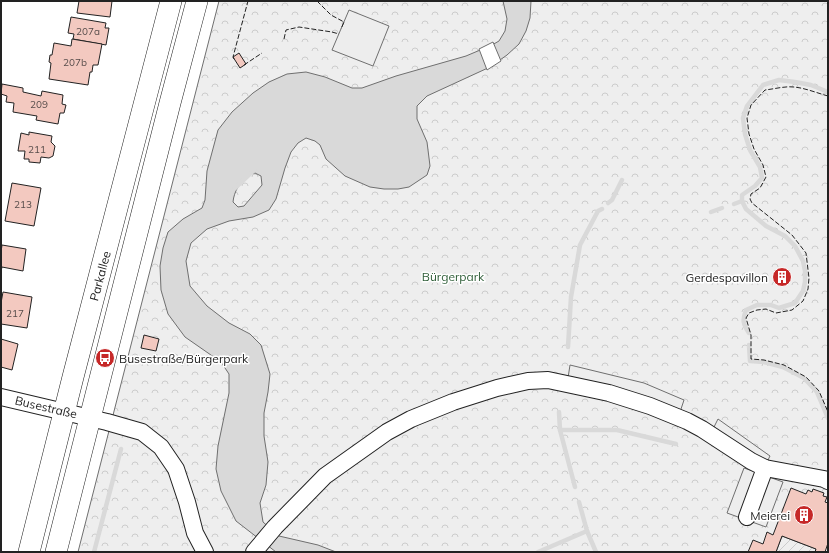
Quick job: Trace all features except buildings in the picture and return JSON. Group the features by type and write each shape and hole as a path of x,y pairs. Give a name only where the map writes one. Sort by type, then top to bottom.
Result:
{"main road":[{"name":"Parkallee","path":"29,552 171,1"},
{"name":"Parkallee","path":"56,552 197,1"}],"street":[{"path":"257,548 275,527 325,476 387,432 411,419 452,402 497,388 528,382 548,380 609,392 687,421 751,461 765,468 828,481"},
{"name":"Busestraße","path":"1,397 142,432 161,447 176,469 195,533 205,552"},
{"path":"747,517 765,468"}],"green space":[{"name":"Bürgerpark","path":"219,1 828,1 828,552 78,552"},
{"path":"782,536 816,549 815,552 776,552"}],"shaded area":[{"path":"503,1 531,1 530,18 526,31 519,44 490,67 427,96 417,106 417,119 427,142 430,166 427,175 409,187 384,189 370,187 345,176 326,159 320,145 315,141 306,138 298,143 291,152 276,199 269,210 253,217 229,221 207,229 191,243 186,261 190,286 207,306 229,323 250,334 261,345 270,374 264,413 264,436 268,462 266,485 260,503 263,522 279,536 318,545 336,552 276,552 236,521 221,491 216,469 218,446 229,393 229,374 221,362 185,337 168,314 161,290 160,266 163,248 168,232 183,219 202,208 205,200 207,171 218,130 232,112 253,93 269,82 287,74 306,72 325,77 352,88 362,88 396,76 466,56 492,45 499,41 505,31 507,19","holes":["255,173 261,176 262,185 244,206 238,207 233,202 236,191 242,181 247,175"]},
{"path":"349,10 389,26 373,66 332,50"},
{"path":"570,365 644,383 684,400 680,412 568,378"},
{"path":"718,419 770,456 766,464 712,431"},
{"path":"744,468 783,482 766,527 727,513"}],"pier":[{"path":"493,42 501,61 487,70 479,49"}],"waterway":[{"path":"749,333 744,322 746,310 757,305 771,305 779,308 795,303 803,291 805,271 803,261 795,246 785,236 766,226 746,209 742,201 742,195 755,186 762,178 760,167 750,150 745,134 743,118 747,106 763,85 779,80 811,85 828,92"},
{"path":"235,188 254,170"},
{"path":"608,203 612,200 622,180"},
{"path":"734,204 742,201"},
{"path":"711,212 722,208"},
{"path":"568,347 571,297 580,245 598,211 602,209"},
{"path":"749,345 750,361 764,362 783,367 804,378 817,392 828,418"},
{"path":"559,412 560,430 575,487"},
{"path":"560,430 617,430 676,444"},
{"path":"94,552 121,449"},
{"path":"579,502 587,531 596,552"},
{"path":"538,552 587,531"}],"fence":[{"path":"234,59 233,57 248,1"},
{"path":"317,1 331,15 344,22 341,29"},
{"path":"284,39 286,30 299,27 339,34"},
{"path":"244,65 262,53"},
{"path":"828,96 807,89 783,87 765,90 751,105 747,118 749,134 754,149 763,165 766,177 760,188 751,194 750,199 752,203 792,235 806,253 809,278 808,289 803,301 792,310 776,313 766,309 757,310 749,313 746,318 751,335 751,359 764,360 784,365 806,377 819,391 828,412"}],"place":[{"name":"Gerdespavillon","path":"782,277"},
{"name":"Busestraße/Bürgerpark","path":"105,358"},
{"name":"Meierei","path":"804,515"}]}
